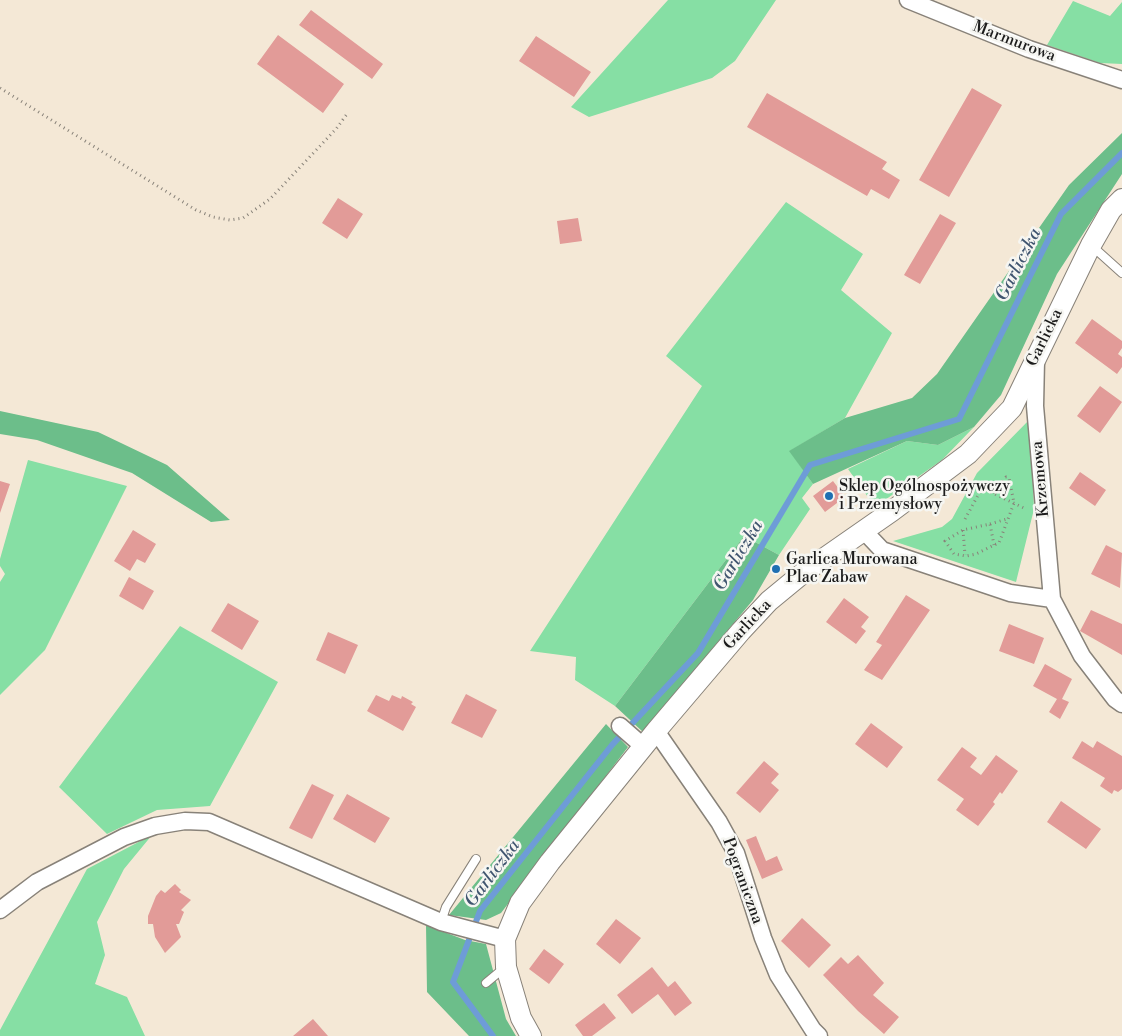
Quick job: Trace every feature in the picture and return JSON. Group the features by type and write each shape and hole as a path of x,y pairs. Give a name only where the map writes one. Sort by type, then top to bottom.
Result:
{"street":[{"name":"Marmurowa","path":"908,0 1029,49 1122,80"},
{"name":"Garlicka","path":"506,939 520,903 641,744 656,731 769,601 803,573 958,462 992,432 1012,408 1090,245 1111,210 1122,199"},
{"name":"Krzemowa","path":"1036,358 1035,406 1052,599 1082,656 1115,699 1122,704"},
{"path":"864,531 882,550 1010,593 1052,599"},
{"path":"620,726 641,744"},
{"name":"Pograniczna","path":"656,731 719,822 736,853 778,975 813,1030 819,1036"},
{"path":"0,910 37,882 106,846 154,826 185,821 218,824 441,922 506,939 506,967 522,1018 532,1036"}],"lane":[{"path":"1090,245 1122,272"},
{"path":"441,922 446,907 476,859"},
{"path":"486,983 506,967"}],"path":[{"path":"0,88 196,210 213,218 230,220 243,218 270,200 336,129 347,114"},
{"path":"993,493 1006,477 1014,503 1008,519 999,543 976,554 965,555 954,554 945,541 963,530 1008,519"},
{"path":"965,519 982,488 1044,518"},
{"path":"990,524 994,545"},
{"path":"963,530 965,555"}],"green space":[{"path":"668,0 776,0 735,61 712,78 589,117 571,107"},
{"path":"1073,1 1110,16 1122,2 1122,64 1100,63 1047,45"},
{"path":"1122,133 1122,174 1057,274 1001,395 974,427 938,445 907,441 813,484 789,451 845,418 912,398 937,374 1069,185"},
{"path":"786,202 863,254 841,290 892,333 845,418 790,451 813,484 802,498 810,509 779,555 744,536 615,706 575,680 576,657 530,651 702,386 666,356"},
{"path":"0,411 98,432 167,465 230,520 211,522 132,473 37,440 0,434"},
{"path":"1030,419 1034,509 1016,582 893,541 942,527 952,519 977,473"},
{"path":"974,427 942,460 875,507 848,469 907,441 938,445"},
{"path":"28,460 127,486 45,650 0,695 0,582 5,574 0,566 0,559"},
{"path":"744,536 779,555 753,600 643,732 615,706"},
{"path":"180,626 278,682 210,806 157,810 107,834 59,787"},
{"path":"606,724 628,747 501,913 486,920 449,915"},
{"path":"152,835 124,869 97,922 105,955 95,984 127,997 145,1036 0,1036 0,1030 87,869"},
{"path":"426,925 465,940 486,944 506,1019 516,1036 469,1036 427,992"}],"building":[{"path":"311,10 383,64 372,79 299,25"},
{"path":"278,35 344,84 323,113 257,64"},
{"path":"536,36 591,72 574,97 519,61"},
{"path":"972,88 1002,105 949,197 919,180"},
{"path":"767,93 887,162 882,169 900,180 889,199 871,189 867,196 747,127"},
{"path":"338,198 363,214 347,239 322,223"},
{"path":"940,214 956,223 920,284 904,275"},
{"path":"578,218 582,241 560,244 557,221"},
{"path":"1092,319 1122,341 1122,348 1118,354 1122,357 1122,367 1117,374 1075,343"},
{"path":"1100,386 1122,402 1100,433 1077,416"},
{"path":"1080,472 1106,490 1095,506 1069,488"},
{"path":"0,481 10,484 0,513"},
{"name":"Sklep Ogólnospożywczy i Przemysłowy","path":"833,481 845,497 825,512 813,496"},
{"path":"133,530 156,544 145,563 137,559 130,571 114,561"},
{"path":"1106,545 1122,553 1120,588 1091,574"},
{"path":"129,577 154,591 143,610 119,596"},
{"path":"906,595 930,610 882,680 864,670 882,645 876,642"},
{"path":"844,598 869,617 861,627 866,631 856,644 826,622"},
{"path":"228,603 259,621 242,650 211,631"},
{"path":"1091,610 1122,624 1122,655 1080,631"},
{"path":"1009,624 1044,638 1034,664 999,651"},
{"path":"328,632 358,645 345,674 316,660"},
{"path":"1045,664 1072,679 1062,699 1069,702 1060,719 1049,712 1057,699 1033,686"},
{"path":"466,694 497,710 482,738 451,723"},
{"path":"376,695 389,701 392,695 401,699 402,696 413,702 411,704 416,707 403,731 367,711"},
{"path":"871,723 903,747 887,768 855,744"},
{"path":"1082,741 1093,748 1097,741 1122,756 1122,789 1118,792 1114,790 1112,794 1100,786 1105,778 1072,758"},
{"path":"962,747 977,758 970,767 981,775 996,755 1018,771 1002,794 1000,792 993,802 995,804 978,826 956,810 964,799 937,780"},
{"path":"764,761 779,774 771,783 779,790 760,813 736,793"},
{"path":"312,784 334,795 312,839 289,828"},
{"path":"347,794 390,818 375,843 333,819"},
{"path":"1061,801 1101,829 1086,849 1047,822"},
{"path":"756,836 766,861 777,856 783,870 762,879 746,840"},
{"path":"175,884 181,890 179,892 191,900 181,910 184,912 179,924 176,924 181,937 165,953 155,937 153,924 148,924 148,916 156,896 161,890 165,893"},
{"path":"802,918 831,945 809,968 781,941"},
{"path":"616,919 641,938 620,964 596,944"},
{"path":"544,949 564,964 549,984 529,969"},
{"path":"858,955 884,983 873,995 899,1017 884,1034 858,1011 823,975 841,957 848,964"},
{"path":"652,967 668,987 675,981 692,1003 675,1016 658,994 632,1014 617,995"},
{"path":"604,1003 616,1018 592,1036 583,1036 575,1025"},
{"path":"313,1019 328,1036 293,1036"}],"waterway":[{"name":"Garliczka","path":"493,1036 453,982 480,911 612,745 698,653 810,465 959,419 1061,214 1122,153"}],"place":[{"name":"Sklep Ogólnospożywczy i Przemysłowy","path":"829,496"},
{"name":"Garlica Murowana Plac Zabaw","path":"776,569"}]}
